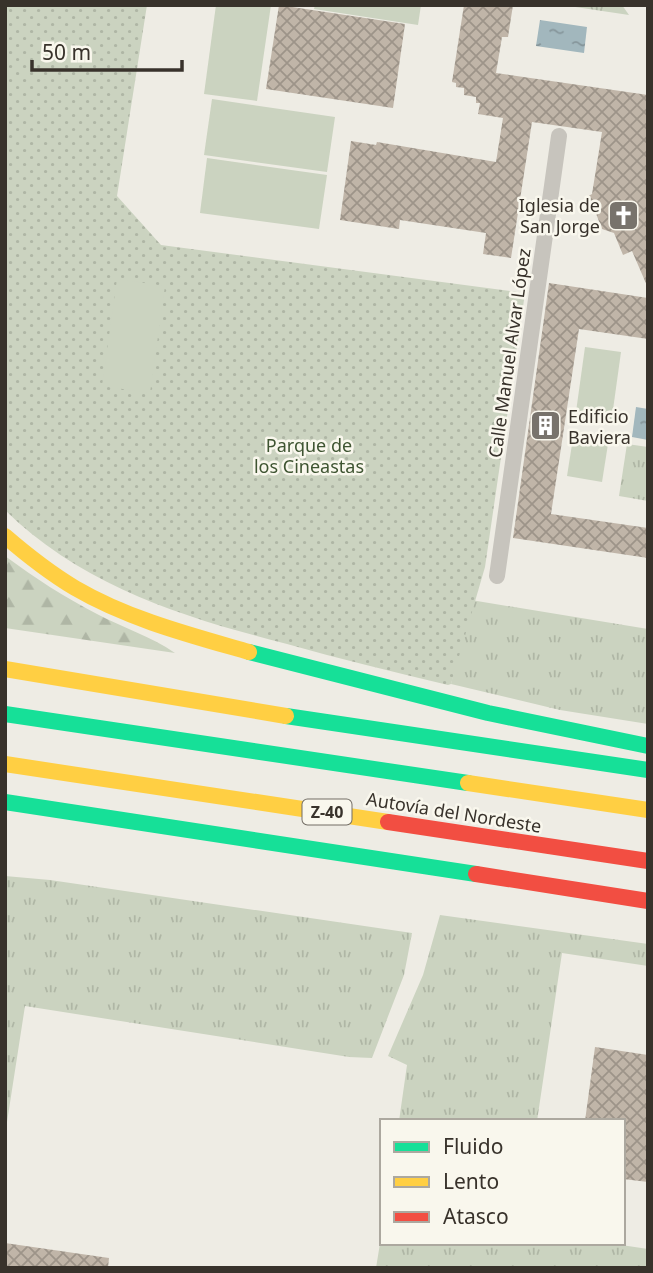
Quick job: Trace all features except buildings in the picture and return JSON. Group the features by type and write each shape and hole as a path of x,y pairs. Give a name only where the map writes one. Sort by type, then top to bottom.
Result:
{"highway":[{"path":"5,536 30,557 76,588 124,611 183,632 270,658 488,713 648,746"},
{"path":"5,669 648,760"},
{"path":"32,673 342,725 648,770"},
{"name":"Autovía del Nordeste","path":"5,714 648,810"},
{"name":"Autovía del Nordeste","path":"5,764 648,861"},
{"path":"9,803 648,901"}],"street":[{"name":"Calle Manuel Alvar López","path":"497,576 559,136"}],"green space":[{"name":"Parque de los Cineastas","path":"5,5 147,5 117,196 161,245 525,293 485,567 451,684 249,634 137,596 67,559 35,537 5,510"},
{"path":"216,5 271,5 257,101 204,94"},
{"path":"315,5 421,5 418,25 314,9"},
{"path":"562,5 622,5 629,15"},
{"path":"212,99 335,117 327,172 204,155"},
{"path":"207,158 327,175 319,229 200,213"},
{"path":"117,279 165,286 150,393 102,386"},
{"path":"585,347 621,352 611,424 575,419"},
{"path":"573,438 608,444 602,482 567,476"},
{"path":"627,444 648,447 648,501 619,496"},
{"path":"5,556 73,601 175,653 5,628"},
{"path":"471,600 648,629 648,724 560,710 451,684"},
{"path":"5,876 50,880 412,933 404,975 372,1058 349,1057 25,1006 5,1135"},
{"path":"440,915 648,944 648,966 562,953 537,1119 399,1119 407,1065 388,1056 423,975"},
{"path":"380,1243 621,1245 648,1249 648,1268 376,1268"}],"water":[{"path":"540,20 587,27 584,53 536,46"},
{"path":"636,407 648,409 648,440 632,437"}],"traffic: fast":[{"path":"249,652 488,713 648,746"},
{"path":"5,714 468,783"},
{"path":"286,716 648,770"},
{"path":"5,802 476,874"}],"traffic: slow":[{"path":"5,536 75,588 116,609 249,652"},
{"path":"5,669 286,716"},
{"path":"5,764 388,822"},
{"path":"468,783 648,810"}],"traffic: jam":[{"path":"388,822 648,861"},
{"path":"476,874 648,901"}],"place":[{"name":"Iglesia de San Jorge","path":"623,215"},
{"name":"Edificio Baviera","path":"545,426"}]}
